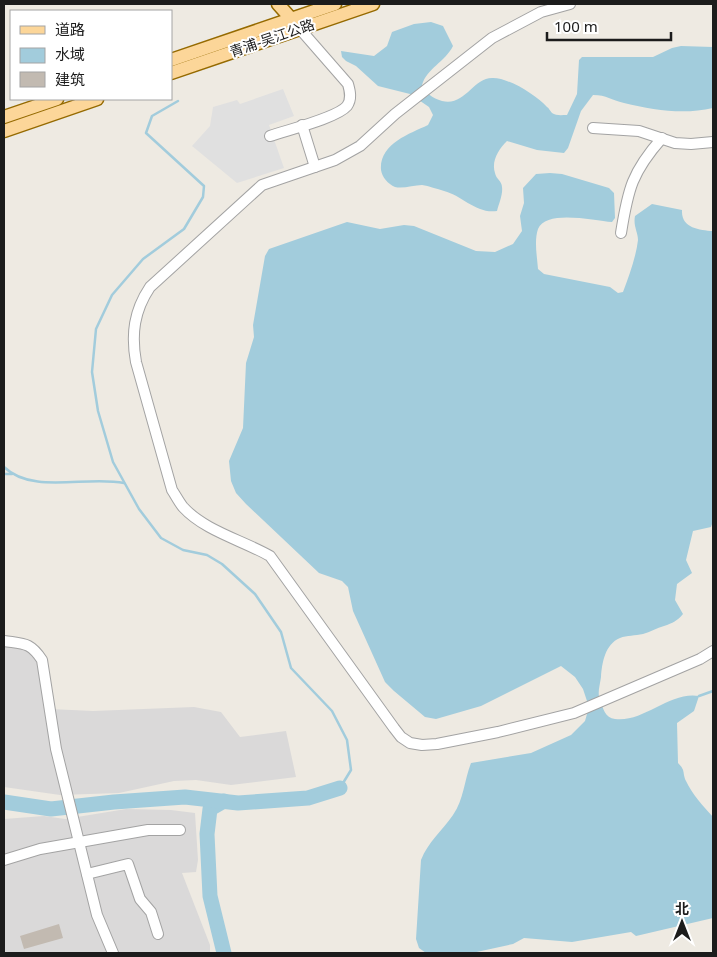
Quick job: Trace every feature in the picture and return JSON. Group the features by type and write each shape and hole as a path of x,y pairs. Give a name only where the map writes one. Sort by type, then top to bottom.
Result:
{"main road":[{"path":"278,4 300,28"},
{"name":"青浦-吴江公路","path":"172,60 335,4"},
{"name":"青浦-吴江公路","path":"172,73 373,4"},
{"path":"4,117 54,100"},
{"path":"4,131 94,100"}],"street":[{"path":"570,4 541,12 492,38 395,114 360,146 335,160 262,185 150,287 136,313 133,330 136,362 172,490 182,506 194,517 212,528 270,556 394,728 410,743 422,746 437,744 498,732 574,713 700,659 713,651"},
{"path":"270,136 336,114 346,107 350,101 351,93 348,84 300,28"},
{"path":"302,125 315,167"},
{"path":"593,128 631,130 674,143 713,142"},
{"path":"620,233 630,187 637,171 662,138"},
{"path":"4,642 24,644 34,649 42,660 56,749 97,915 113,953"},
{"path":"4,860 40,848 148,830 180,830"},
{"path":"87,874 128,864 140,899 151,912 158,934"}],"shaded area":[{"path":"283,89 294,116 269,125 284,168 237,183 192,146 210,126 213,107 237,100 240,104"},
{"path":"24,644 42,660 50,709 93,711 194,707 221,712 240,737 286,731 296,777 231,785 196,780 174,781 119,793 60,795 4,787 4,647"},
{"path":"126,809 171,810 195,813 198,860 196,872 182,873 210,945 210,953 4,953 4,819 44,816 65,819"}],"water":[{"path":"431,22 443,26 453,46 450,52 424,79 422,85 435,99 450,102 457,100 480,82 493,78 507,81 522,88 542,102 554,114 567,115 577,94 579,60 582,57 653,57 681,46 713,47 713,108 691,111 657,110 593,95 581,111 568,148 564,153 537,150 507,141 504,144 496,156 494,164 496,175 502,187 497,211 483,210 451,193 427,186 395,187 386,180 381,170 385,153 404,136 428,125 433,115 429,107 410,94 378,86 356,66 346,61 342,57 341,51 374,56 387,46 392,32 414,24"},
{"path":"536,174 562,174 609,188 614,193 615,218 612,222 560,218 551,219 543,223 538,229 536,244 538,269 544,274 610,287 618,293 623,292 638,240 635,216 652,204 682,210 684,221 692,227 713,231 713,521 711,527 693,531 686,560 692,573 677,584 675,600 683,614 670,624 643,634 623,637 615,641 605,654 599,697 609,717 625,719 678,698 699,696 694,711 677,723 678,763 683,770 691,791 713,817 713,918 636,936 631,932 572,942 524,938 513,944 472,953 426,953 419,948 416,939 421,860 427,848 457,809 471,763 531,753 571,735 585,721 589,707 583,689 575,677 561,666 481,706 436,719 425,717 385,682 353,611 348,587 342,581 319,573 246,504 236,493 231,481 229,461 243,428 246,363 254,337 253,325 265,256 269,249 347,222 380,229 404,225 414,226 476,251 495,252 513,244 522,231 520,216 524,203 523,188"}],"building":[{"path":"59,924 63,938 24,949 20,936"}],"waterway":[{"path":"178,101 152,116 146,133 204,186 203,197 184,229 143,259 112,295 96,329 92,372 98,411 113,462 139,509 161,538 183,550 207,555 222,564 255,594 281,632 291,668 332,711 347,740 351,770 340,788"},
{"path":"4,467 16,475 30,480 45,482 109,481 124,483"},
{"path":"4,474 12,474"},
{"path":"699,696 713,691"},
{"path":"4,802 51,809 185,797 238,803 308,798 340,788"},
{"path":"224,801 210,809 207,834 210,896 224,953"}]}
